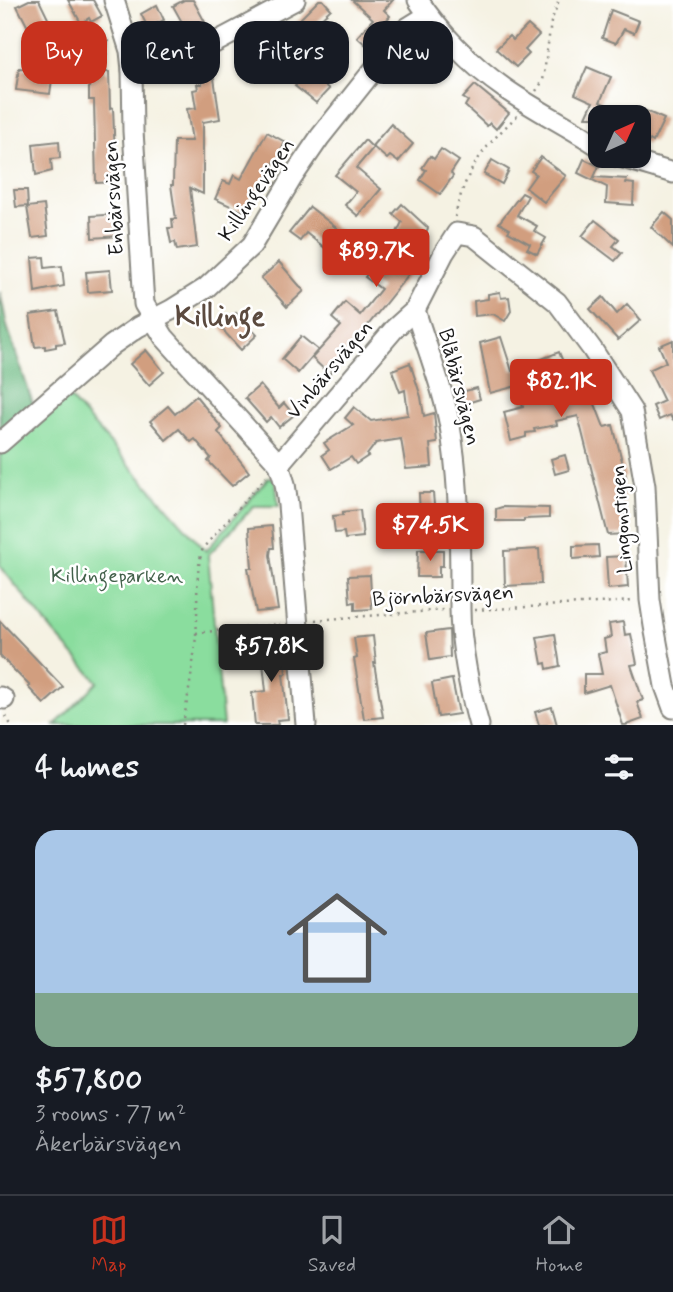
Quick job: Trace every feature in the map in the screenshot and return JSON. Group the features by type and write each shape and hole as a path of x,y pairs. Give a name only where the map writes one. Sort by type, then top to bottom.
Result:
{"street":[{"name":"Enbärsvägen","path":"114,0 121,22"},
{"path":"220,40 295,0"},
{"path":"423,8 478,68 526,102 588,140"},
{"name":"Killingevägen","path":"0,443 111,345 206,288 252,245 292,178 342,109 423,8"},
{"name":"Enbärsvägen","path":"133,84 144,304 164,337 278,464"},
{"path":"651,166 673,173"},
{"name":"Vinbärsvägen","path":"278,464 395,328 415,310 443,253 457,233"},
{"name":"Lingonstigen","path":"457,233 474,236 557,302 592,349 632,411 645,486 650,600 665,686 673,708"},
{"name":"Blåbärsvägen","path":"415,310 438,381 452,437 460,537 460,611 472,700 479,725"},
{"path":"278,464 285,484 306,725"}],"path":[{"path":"457,233 453,224 457,207 477,158 488,143 521,112 530,94 538,90 543,82 551,22 559,0"},
{"path":"183,725 196,633 199,560 204,548 278,464"},
{"name":"Björnbärsvägen","path":"196,633 297,621 446,610 650,600"}],"green space":[{"path":"0,292 7,326 33,404 0,432"},
{"name":"Killingeparken","path":"68,396 206,551 268,478 275,480 279,506 254,506 208,555 223,725 55,725 98,682 53,632 0,566 0,455"}],"building":[{"path":"29,0 39,0 49,21 25,21 17,6"},
{"path":"68,0 93,0 102,16 93,21 89,18 80,21"},
{"path":"184,0 193,0 204,21 181,21 173,6"},
{"path":"319,0 323,0 331,9 318,21 298,21"},
{"path":"352,0 393,0 384,10 390,16 386,21 371,21 373,19"},
{"path":"157,5 164,20 144,21 141,14"},
{"path":"611,10 639,21 634,33 624,29 616,43 602,38"},
{"path":"528,25 539,35 525,50 529,54 516,67 496,49 509,36 513,40"},
{"path":"363,30 363,42 357,37"},
{"path":"587,67 611,77 600,102 606,105 592,105 593,102 575,94"},
{"path":"19,68 21,84 51,84 50,94 16,90"},
{"path":"109,72 116,182 96,183 94,100 89,100 89,84 107,84"},
{"path":"197,84 215,84 220,119 203,122 203,194 190,188 197,247 177,250 175,242 171,243 168,228 173,228 172,219 176,219 171,185 174,141 192,141 187,109 196,108 193,90 198,89"},
{"path":"323,84 329,89 316,103 295,86"},
{"path":"475,85 509,113 496,129 490,123 487,126 465,106 468,101 463,98"},
{"path":"651,113 664,119 653,142 651,141"},
{"path":"391,124 413,144 398,162 390,156 387,159 372,146"},
{"path":"267,132 285,142 281,151 283,152 278,162 275,161 246,213 215,199 223,181 230,184 234,175 241,179"},
{"path":"365,140 373,148 356,168 381,189 358,216 345,205 356,192 335,175"},
{"path":"59,141 60,158 51,159 52,171 36,175 33,144"},
{"path":"441,149 459,161 451,173 453,176 440,194 420,180 426,170 422,168 430,156 434,159"},
{"path":"541,157 566,176 544,202 526,188 536,174 531,171"},
{"path":"584,159 588,161 588,168 598,168 594,177 627,179 626,183 634,184 633,205 606,203 607,187 578,173"},
{"path":"492,160 509,170 502,184 484,174"},
{"path":"14,190 27,190 28,206 16,207"},
{"path":"522,193 528,196 517,215 537,226 534,231 546,238 537,254 527,249 530,244 508,232 510,229 499,223"},
{"path":"402,204 428,228 413,264 416,265 329,374 312,358 341,326 332,318 345,302 360,315 381,289 365,277 383,253 386,255 402,222 393,214"},
{"path":"44,205 48,236 32,238 27,207"},
{"path":"310,207 349,238 335,256 306,233 300,241 289,233"},
{"path":"664,212 673,220 673,248 651,227"},
{"path":"119,214 120,236 92,238 91,216"},
{"path":"595,220 619,239 613,246 622,253 615,261 582,236"},
{"path":"44,257 45,268 62,266 64,286 35,292 32,258"},
{"path":"279,262 304,291 287,307 261,278"},
{"path":"110,270 112,290 88,292 86,272"},
{"path":"500,292 501,298 509,297 511,311 505,321 493,314 475,316 474,301 488,299 488,294"},
{"path":"603,297 617,314 627,304 641,320 618,340 590,309"},
{"path":"58,311 65,343 45,349 45,346 35,347 30,315"},
{"path":"236,313 257,335 241,350 221,328"},
{"path":"301,336 318,350 298,373 282,359"},
{"path":"501,337 512,371 559,352 573,386 586,381 604,427 613,425 626,477 623,478 625,534 608,535 578,416 556,421 557,425 534,429 535,432 526,433 526,437 511,441 504,412 523,407 517,386 490,393 480,343"},
{"path":"673,340 673,421 670,415 659,420 653,406 664,401 649,370 666,362 659,346"},
{"path":"146,350 164,372 149,385 130,364"},
{"path":"410,363 424,416 434,413 437,443 430,444 432,467 406,469 401,439 376,443 368,456 356,464 351,457 331,469 322,455 329,450 324,443 353,425 345,418 354,407 371,421 408,415 405,390 400,392 392,370"},
{"path":"260,385 279,408 284,403 294,415 279,427 271,417 266,422 245,398"},
{"path":"477,388 480,399 464,404 461,392"},
{"path":"196,396 222,428 218,432 249,472 232,486 208,461 211,458 195,439 191,442 179,429 166,440 150,421 168,406 175,414"},
{"path":"565,455 569,470 555,474 551,459"},
{"path":"419,493 433,493 435,517 420,518"},
{"path":"549,508 549,518 496,521 496,509"},
{"path":"360,510 363,537 345,539 344,532 335,533 333,516"},
{"path":"272,526 274,548 271,548 270,555 278,610 256,612 248,568 252,568 249,528"},
{"path":"598,545 599,557 573,559 573,546"},
{"path":"539,549 541,584 505,586 504,551"},
{"path":"418,550 443,550 443,566 439,566 439,577 417,577"},
{"path":"626,556 628,587 608,589 606,557"},
{"path":"370,575 372,609 355,610 355,602 350,603 348,576"},
{"path":"0,621 63,687 44,704 0,656"},
{"path":"623,622 625,635 631,634 637,664 631,665 643,700 637,702 643,719 626,725 623,725 610,685 584,693 584,674 602,674 598,654 606,652 604,639 611,637 609,624"},
{"path":"449,630 450,657 430,660 426,633"},
{"path":"555,634 560,666 547,669 546,663 542,664 537,637"},
{"path":"267,636 268,644 283,643 288,719 277,720 278,725 255,725 252,693 266,691 263,663 257,664 254,637"},
{"path":"373,636 374,663 383,717 364,719 354,659 357,658 354,638"},
{"path":"452,679 459,714 438,717 432,683"},
{"path":"552,707 557,725 539,725 535,712"}],"district":[{"name":"Killinge","path":"220,317"}]}
